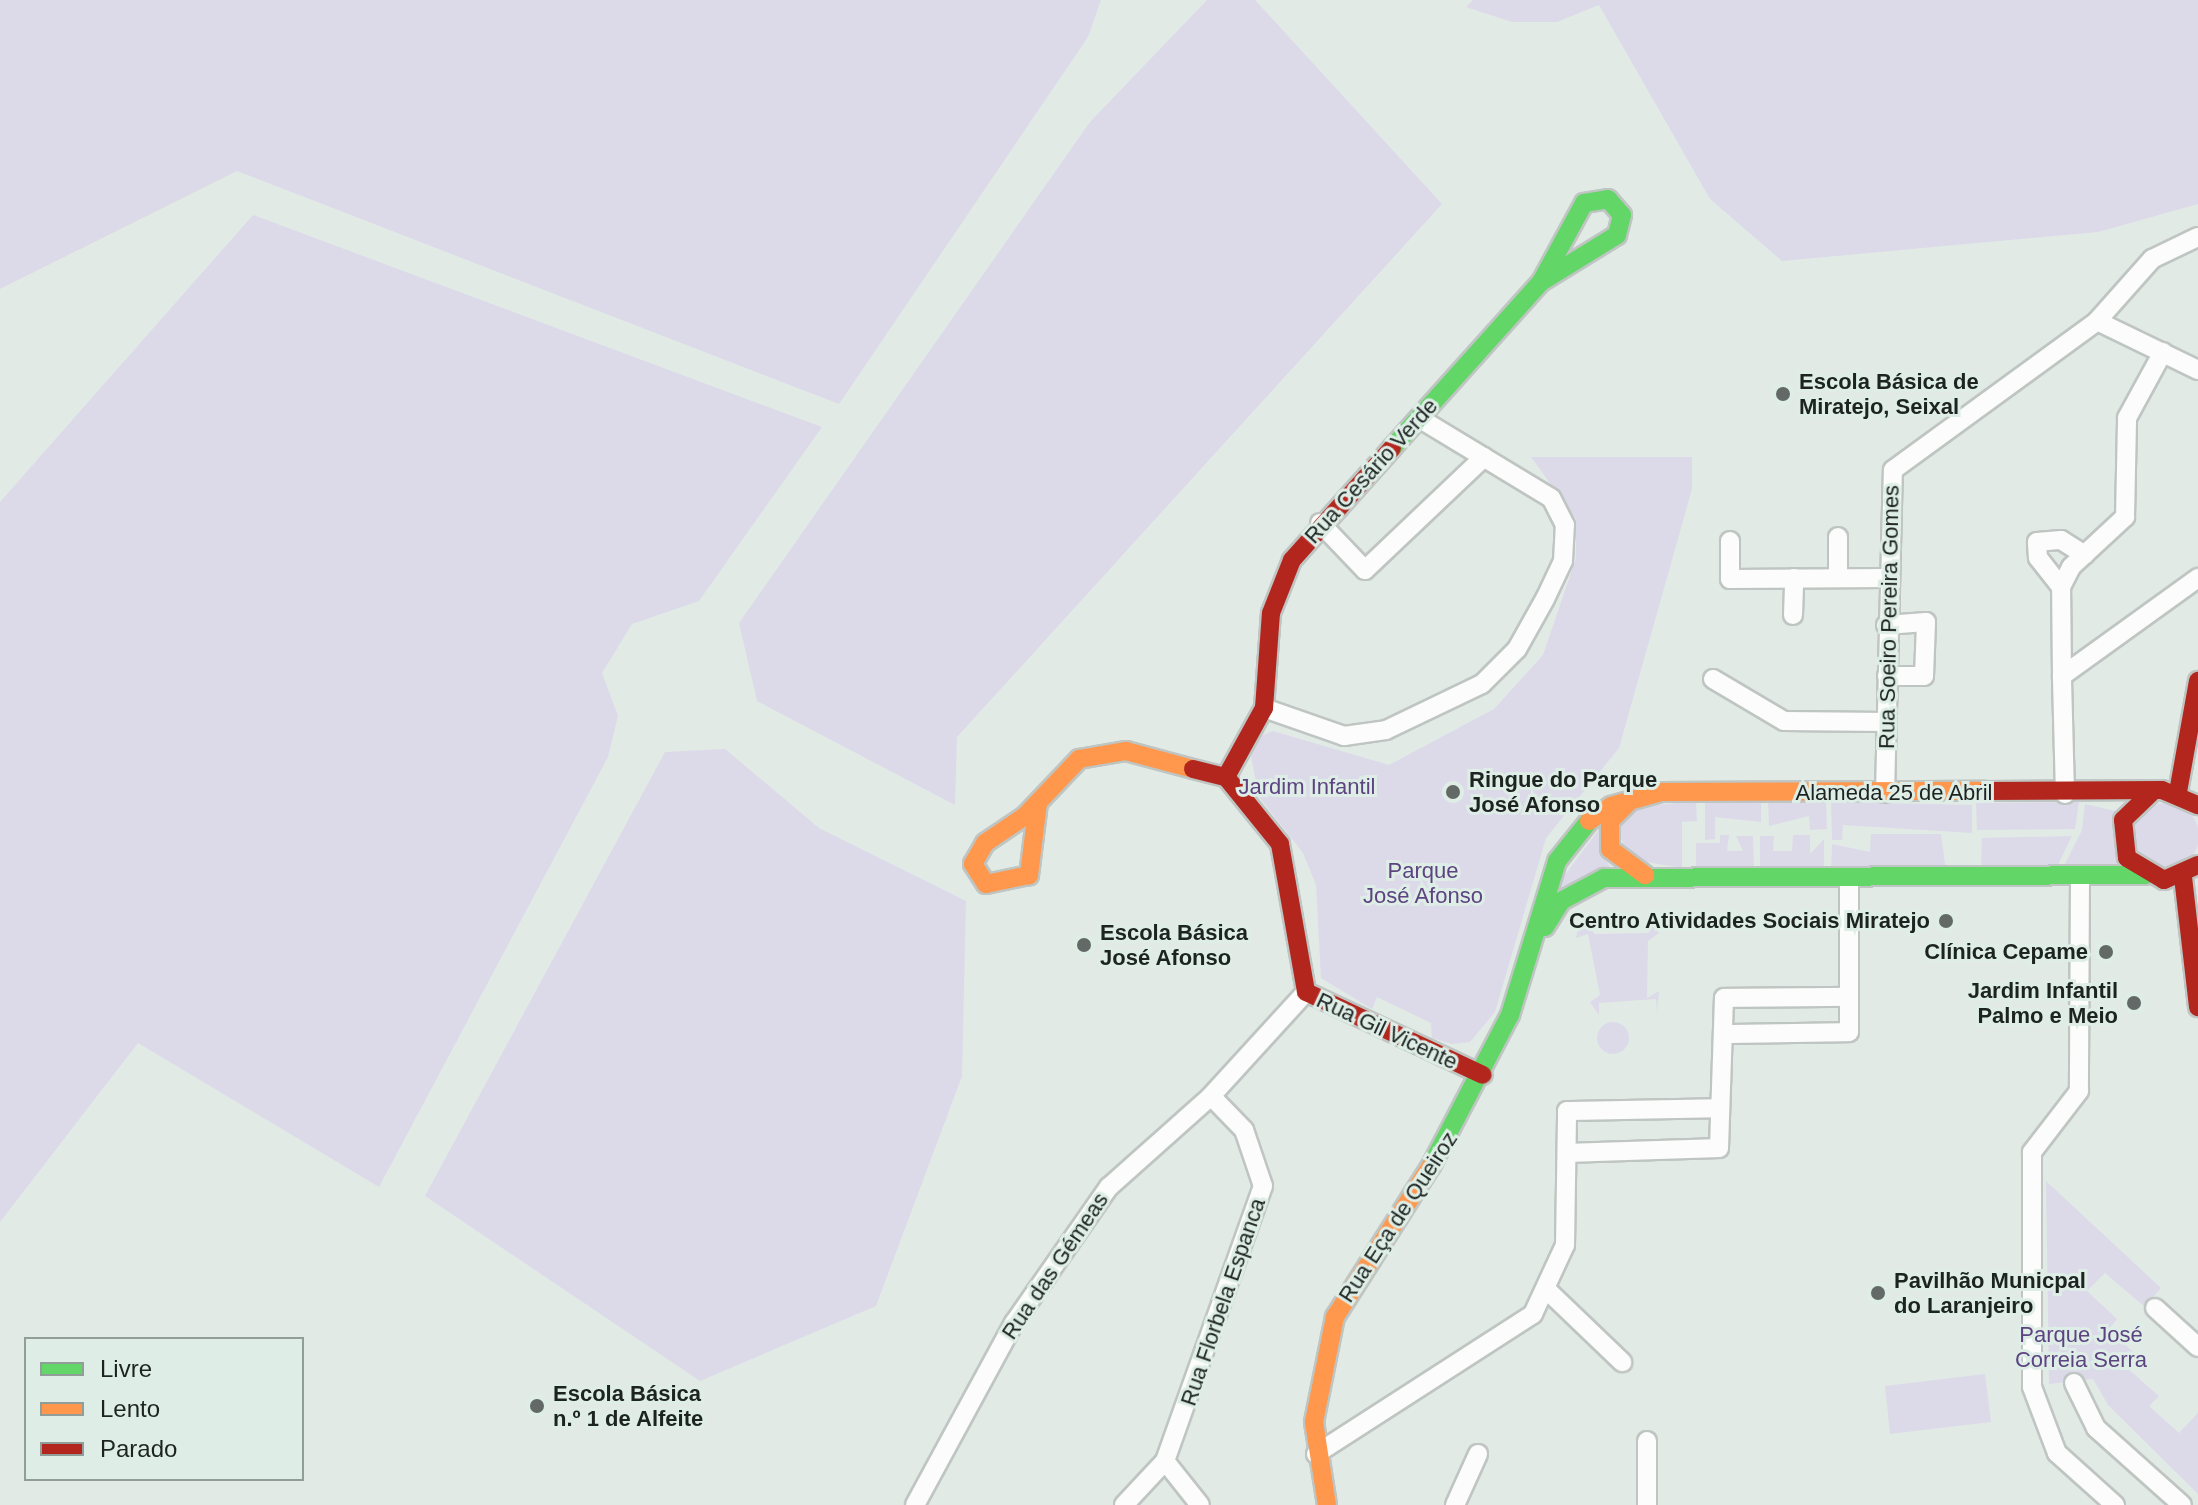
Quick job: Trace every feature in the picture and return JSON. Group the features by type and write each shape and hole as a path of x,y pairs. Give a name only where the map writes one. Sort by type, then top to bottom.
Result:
{"main road":[{"path":"1608,199 1622,215 1617,235 1541,282 1584,203 1608,199"},
{"name":"Rua Cesário Verde","path":"1226,777 1264,708 1271,613 1292,560 1320,523 1541,282"},
{"path":"2198,681 2178,792 2198,805"},
{"path":"1038,803 1029,875 986,884 973,864 985,843 1038,803 1079,759 1099,752 1126,751 1226,777"},
{"name":"Rua Gil Vicente","path":"1226,777 1280,844 1306,992 1483,1075"},
{"name":"Alameda 25 de Abril","path":"1536,940 1557,861 1570,839 1611,806 1637,796 2178,792"},
{"path":"2146,875 2127,858 2121,832 2130,808 2151,793"},
{"path":"1637,796 1618,810 1608,836 1617,859 1645,875"},
{"path":"1536,940 1561,901 1584,885 1645,875 2080,879 2190,871 2198,1007"},
{"name":"Rua Eça de Queiroz","path":"1327,1505 1316,1454 1317,1381 1335,1317 1483,1075 1536,940"}],"street":[{"path":"2198,237 2152,259 2097,321 2198,370"},
{"name":"Rua Soeiro Pereira Gomes","path":"1885,793 1886,578 1893,470 2097,321"},
{"path":"2065,794 2061,587 2085,555 2125,517 2127,418 2163,352"},
{"path":"1264,708 1344,736 1386,730 1482,684 1517,649 1563,561 1565,525 1551,498 1419,418"},
{"path":"1320,523 1365,570 1484,457"},
{"path":"1838,537 1838,578"},
{"path":"2061,587 2038,558 2037,542 2061,540 2085,555"},
{"path":"1730,541 1730,579 1886,578"},
{"path":"1793,615 1794,578"},
{"path":"2062,676 2198,578"},
{"path":"1886,625 1926,622 1924,676 1887,676"},
{"path":"1713,679 1784,721 1886,722"},
{"path":"1724,1034 1849,1032 1849,877"},
{"path":"2080,879 2079,1091 2032,1152 2032,1387 2039,1420 2057,1453 2115,1505"},
{"name":"Rua das Gémeas","path":"915,1505 1014,1323 1109,1187 1211,1096 1306,992"},
{"path":"1567,1153 1719,1148 1724,998 1848,997"},
{"name":"Rua Florbela Espanca","path":"1124,1505 1165,1461 1263,1186 1244,1130 1211,1096"},
{"path":"1316,1454 1511,1334 1548,1291 1565,1245 1567,1111 1720,1108"},
{"path":"1548,1291 1622,1362"},
{"path":"2155,1308 2198,1347"},
{"path":"2074,1383 2096,1428 2182,1505"},
{"path":"1647,1441 1647,1505"},
{"path":"1455,1505 1478,1454"},
{"path":"1165,1461 1200,1505"}],"green space":[{"path":"0,0 1101,0 1088,37 839,404 237,171 0,289"},
{"path":"1207,0 1255,0 1442,204 957,737 955,805 757,701 739,623 1090,122"},
{"path":"1473,0 2198,0 2198,204 2098,232 1782,261 1710,199 1599,5 1557,22 1512,22 1466,7"},
{"path":"253,215 822,427 699,601 632,624 602,673 618,716 608,757 379,1187 138,1043 0,1222 0,502"},
{"name":"Parque José Afonso","path":"1531,457 1692,457 1692,489 1619,748 1546,838 1495,1012 1470,1042 1452,1044 1432,1038 1431,1023 1377,997 1372,1009 1321,978 1316,885 1303,853 1259,797 1251,756 1260,736 1273,731 1389,765 1494,709 1543,655 1576,558 1576,519"},
{"path":"725,749 819,828 966,901 962,1076 876,1306 700,1381 425,1196 665,752"},
{"path":"1761,800 1761,822 1715,817 1715,839 1705,840 1705,801"},
{"path":"1826,800 1827,829 1810,830 1809,816 1769,826 1768,801"},
{"path":"1696,801 1697,821 1682,822 1682,868 1628,859 1616,823 1627,808"},
{"path":"1831,802 1972,805 1972,833 1843,825 1842,840 1832,840"},
{"path":"2079,802 2075,829 1977,830 1976,803"},
{"path":"2166,803 2189,813 2199,836 2189,859 2166,869 2143,859 2133,836 2143,813"},
{"path":"2085,804 2115,811 2116,867 2062,870 2082,830"},
{"path":"1606,820 1601,853 1613,871 1552,892"},
{"path":"1871,834 1941,834 1946,871 1831,870 1832,844 1870,852"},
{"path":"1720,835 1729,835 1727,851 1743,851 1736,836 1753,836 1754,870 1696,868 1696,843 1720,843"},
{"path":"1793,835 1810,835 1810,854 1824,839 1824,869 1760,869 1760,836 1774,836 1773,851 1792,851"},
{"path":"2072,836 2056,869 1981,869 1982,838"},
{"path":"1647,919 1659,933 1648,941 1647,998 1659,991 1657,1012 1656,999 1599,1003 1599,1015 1590,1002 1600,995 1588,934 1576,938 1578,929 1589,923 1594,934 1649,933"},
{"path":"1613,1022 1624,1027 1629,1038 1624,1049 1613,1054 1602,1049 1597,1038 1602,1027"},
{"name":"Parque José Correia Serra","path":"2046,1181 2161,1288 2145,1307 2105,1273 2087,1291 2117,1319 2109,1329 2137,1356 2127,1368 2159,1396 2149,1406 2179,1433 2198,1413 2198,1494 2108,1405 2093,1379 2049,1384"},
{"path":"1985,1374 1991,1422 1890,1434 1885,1386"}],"traffic: fast":[{"path":"1392,448 1541,282 1584,203 1608,199 1622,215 1617,235 1541,282"},
{"path":"1431,1166 1510,1015 1557,861 1589,821"},
{"path":"1545,927 1561,901 1604,878 2146,875"}],"traffic: slow":[{"path":"1038,803 1029,875 986,884 973,864 985,843 1025,816 1079,759 1126,751 1193,769"},
{"path":"1589,821 1611,806 1661,792 1986,791"},
{"path":"1628,803 1610,821 1610,849 1645,875"},
{"path":"1327,1505 1314,1422 1335,1317 1431,1166"}],"traffic: jam":[{"path":"1226,777 1264,708 1271,613 1292,560 1392,448"},
{"path":"2178,792 2198,681"},
{"path":"1193,769 1226,777 1280,844 1306,992 1483,1075"},
{"path":"1986,791 2162,790 2198,805"},
{"path":"2151,793 2123,820 2127,858 2164,880 2198,865"},
{"path":"2183,877 2198,1007"}],"place":[{"name":"Escola Básica de Miratejo, Seixal","path":"1783,394"},
{"name":"Ringue do Parque José Afonso","path":"1453,792"},
{"name":"Centro Atividades Sociais Miratejo","path":"1946,921"},
{"name":"Escola Básica José Afonso","path":"1084,945"},
{"name":"Clínica Cepame","path":"2106,952"},
{"name":"Jardim Infantil Palmo e Meio","path":"2134,1003"},
{"name":"Pavilhão Municpal do Laranjeiro","path":"1878,1293"},
{"name":"Escola Básica n.º 1 de Alfeite","path":"537,1406"}],"park label":[{"name":"Jardim Infantil","path":"1307,787"}]}
